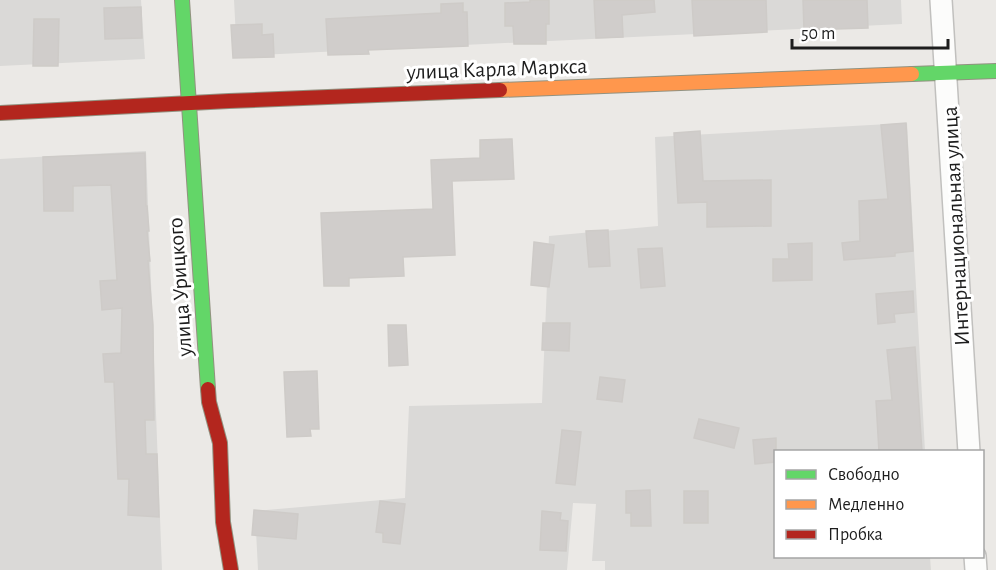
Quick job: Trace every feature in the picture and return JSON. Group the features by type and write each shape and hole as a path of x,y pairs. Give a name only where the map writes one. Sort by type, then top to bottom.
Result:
{"main road":[{"name":"улица Урицкого","path":"182,0 209,402 220,443 223,522 231,570"},
{"name":"улица Карла Маркса","path":"0,113 189,103 996,71"}],"street":[{"name":"Интернациональная улица","path":"942,0 969,450"}],"shaded area":[{"path":"0,0 141,0 145,59 0,66"},
{"path":"234,0 901,0 902,24 237,56"},
{"path":"907,123 925,450 774,450 774,558 930,558 931,570 605,570 605,561 592,561 596,504 573,503 567,570 258,570 255,511 405,498 409,406 542,403 549,236 658,226 655,137"},
{"path":"146,151 162,570 0,570 0,159"}],"building":[{"path":"530,0 549,0 546,44 514,44 513,26 505,26 505,3 530,2"},
{"path":"594,0 654,0 655,12 622,15 623,37 596,38"},
{"path":"692,0 766,0 767,32 694,36"},
{"path":"803,0 867,0 868,28 804,30"},
{"path":"463,3 463,12 467,12 468,46 368,50 369,54 328,55 326,19 441,13 441,4"},
{"path":"141,7 142,38 105,39 104,8"},
{"path":"34,19 59,19 58,66 33,66"},
{"path":"262,24 262,35 273,34 274,57 233,58 231,25"},
{"path":"906,123 913,251 895,253 895,256 844,260 842,243 860,241 859,201 888,199 881,125"},
{"path":"700,131 703,181 771,180 771,226 707,227 707,202 678,203 674,133"},
{"path":"512,139 514,179 452,181 455,255 403,257 404,276 349,278 349,286 324,286 321,213 433,209 431,160 480,158 480,140"},
{"path":"145,153 150,261 148,261 153,325 154,420 145,420 146,454 157,454 159,517 128,515 129,479 118,479 114,382 105,382 103,354 121,353 122,308 102,310 100,281 117,280 111,185 73,186 73,211 44,211 43,157"},
{"path":"608,230 610,266 589,267 586,231"},
{"path":"534,242 554,245 549,287 531,285"},
{"path":"812,243 812,280 773,281 773,259 789,259 788,244"},
{"path":"662,248 665,286 641,288 638,249"},
{"path":"913,291 914,312 894,314 895,322 878,324 876,294"},
{"path":"543,323 570,323 569,351 542,350"},
{"path":"388,325 406,325 408,365 389,366"},
{"path":"915,347 922,450 879,450 876,401 892,400 887,350"},
{"path":"317,371 319,429 310,429 311,436 287,437 284,372"},
{"path":"600,377 625,380 622,402 597,399"},
{"path":"699,419 739,428 734,448 694,438"},
{"path":"562,430 581,432 575,485 556,483"},
{"path":"776,438 774,462 755,464 753,440"},
{"path":"650,490 651,526 631,526 631,513 626,513 626,491"},
{"path":"684,491 708,491 708,523 684,523"},
{"path":"380,501 405,504 400,544 383,542 383,533 376,532"},
{"path":"254,510 298,514 296,539 252,535"},
{"path":"542,511 561,513 560,520 568,521 566,551 540,550"}],"traffic: fast":[{"path":"182,0 208,389"},
{"path":"912,74 996,71"}],"traffic: slow":[{"path":"500,90 912,74"}],"traffic: jam":[{"path":"0,113 500,90"},
{"path":"208,389 209,402 220,443 223,522 231,570"}]}
